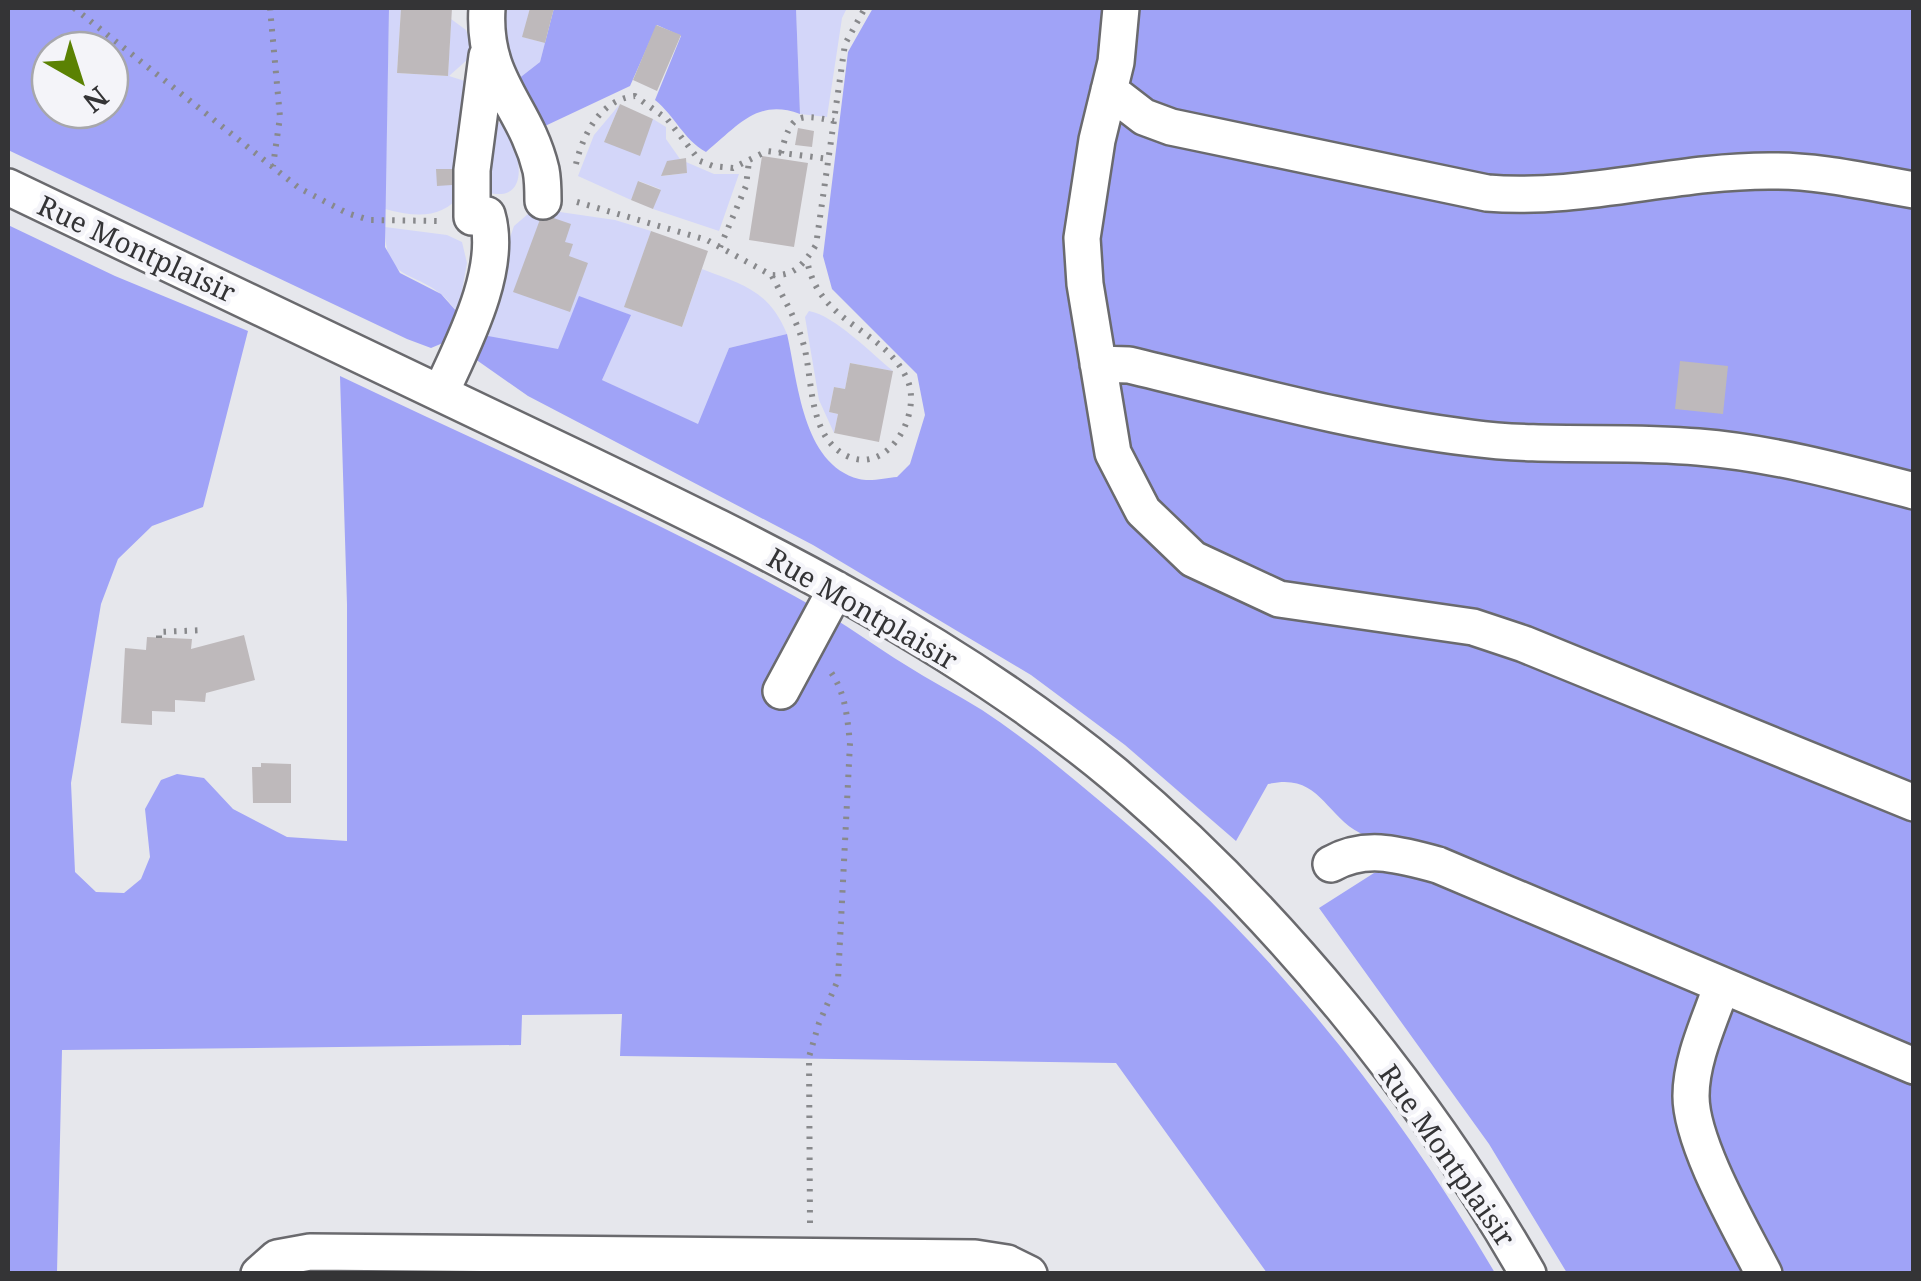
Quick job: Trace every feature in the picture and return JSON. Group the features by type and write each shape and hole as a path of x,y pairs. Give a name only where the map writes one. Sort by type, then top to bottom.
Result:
{"street":[{"path":"441,392 468,334 487,273 490,244 479,216 472,170 488,50 488,8"},
{"path":"1121,8 1116,62 1097,140 1082,238 1084,284 1113,453 1144,511 1193,559 1279,598 1473,627 1524,644 1914,803"},
{"path":"488,50 496,77 536,155 542,172 543,202"},
{"path":"1110,90 1144,116 1171,127 1487,193 1528,196 1642,180 1770,170 1914,190"},
{"name":"Rue Montplaisir","path":"8,187 704,520 934,646 1026,708 1112,773 1228,880 1306,967 1417,1104 1493,1214 1528,1274"},
{"path":"1098,364 1130,365 1376,423 1472,438 1713,448 1765,455 1914,491"},
{"path":"781,691 836,590"},
{"path":"1332,864 1359,852 1374,851 1438,865 1914,1066"},
{"path":"1722,985 1695,1067 1691,1096 1694,1120 1713,1170 1764,1274"},
{"path":"259,1274 277,1258 310,1252 809,1253 976,1258 1029,1274"}],"path":[{"path":"270,8 280,118 272,167"},
{"path":"575,169 596,118 622,97 635,96 666,119 700,161 713,166 733,168 766,150 829,159"},
{"path":"781,153 788,126 795,118 834,121"},
{"path":"720,247 746,186 749,160"},
{"path":"771,275 794,316 815,411 824,431 848,457 878,456 893,446 910,414 912,392 906,374 826,303 811,281 806,260"},
{"path":"159,638 159,632 205,630"},
{"path":"806,648 838,682 846,704 850,743 838,980 809,1057 809,1253"}],"shaded area":[{"path":"8,8 389,8 385,247 400,273 441,294 458,313 450,340 431,348 8,150"},
{"path":"389,8 401,8 397,73 448,76 451,19 466,30 472,46 467,60 449,76 471,83 462,193 437,212 407,214 385,209"},
{"path":"503,8 530,8 523,37 545,43 540,62 513,83 500,32"},
{"path":"554,8 796,8 800,114 785,110 760,112 738,124 706,152 691,141 655,100 681,36 657,25 630,86 545,126 533,119 513,83 540,62"},
{"path":"796,8 847,8 842,18 827,117 800,114"},
{"path":"873,8 1913,8 1913,1054 1429,848 1360,833 1320,797 1299,784 1268,784 1236,841 1125,745 1031,675 813,545 528,396 468,354 475,340 488,336 558,349 579,296 631,315 602,380 698,424 729,348 787,334 806,418 825,457 859,479 897,477 910,464 925,415 917,374 832,289 823,256 848,52"},
{"path":"620,104 604,142 653,119 666,127 666,139 680,159 667,162 662,176 687,173 686,162 714,174 739,174 719,231 653,209 660,189 639,181 631,200 578,176 594,135"},
{"path":"495,122 502,123 508,132 519,169 513,189 503,194 489,193 484,151"},
{"path":"553,211 615,220 651,231 625,307 682,327 702,269 763,298 787,334 729,348 699,425 602,380 630,315 580,297 558,350 475,340 514,226 528,214"},
{"path":"8,225 115,276 248,331 203,507 152,526 118,559 101,604 71,783 75,872 96,892 124,893 141,879 150,857 145,809 161,780 177,774 204,778 233,809 287,837 347,841 347,604 340,376 648,520 769,582 982,710 1043,754 1160,853 1269,962 1319,1020 1412,1142 1495,1273 1267,1273 1116,1063 620,1056 622,1014 522,1015 521,1045 62,1050 57,1273 8,1273"},
{"path":"385,227 447,235 462,242 467,263 458,313 442,295 395,266 386,245"},
{"path":"809,311 841,327 893,371 850,363 845,389 834,387 829,412 838,414 834,433 819,400 805,317"},
{"path":"1399,869 1513,907 1769,1025 1913,1085 1913,1273 1567,1273 1489,1144 1319,908 1374,873"}],"building":[{"path":"401,8 452,8 448,76 397,73"},
{"path":"530,8 554,8 545,43 522,37"},
{"path":"656,25 681,35 657,91 633,80"},
{"path":"620,104 653,119 640,156 604,142"},
{"path":"798,128 814,131 812,147 795,145"},
{"path":"762,156 808,163 794,247 749,240"},
{"path":"686,158 687,173 661,176 667,161"},
{"path":"436,169 452,169 452,185 437,186"},
{"path":"638,181 661,190 653,209 631,200"},
{"path":"542,214 571,224 565,242 573,244 569,256 588,263 570,312 513,292"},
{"path":"651,231 708,251 682,327 624,307"},
{"path":"1680,361 1728,366 1723,414 1675,409"},
{"path":"850,363 893,371 879,442 834,433 838,414 829,412 834,387 845,389"},
{"path":"244,635 255,680 206,693 205,702 175,700 175,712 152,711 152,725 121,723 125,648 146,650 147,637 192,639 191,649"},
{"path":"261,763 291,764 291,803 253,803 252,767 261,767"}]}
